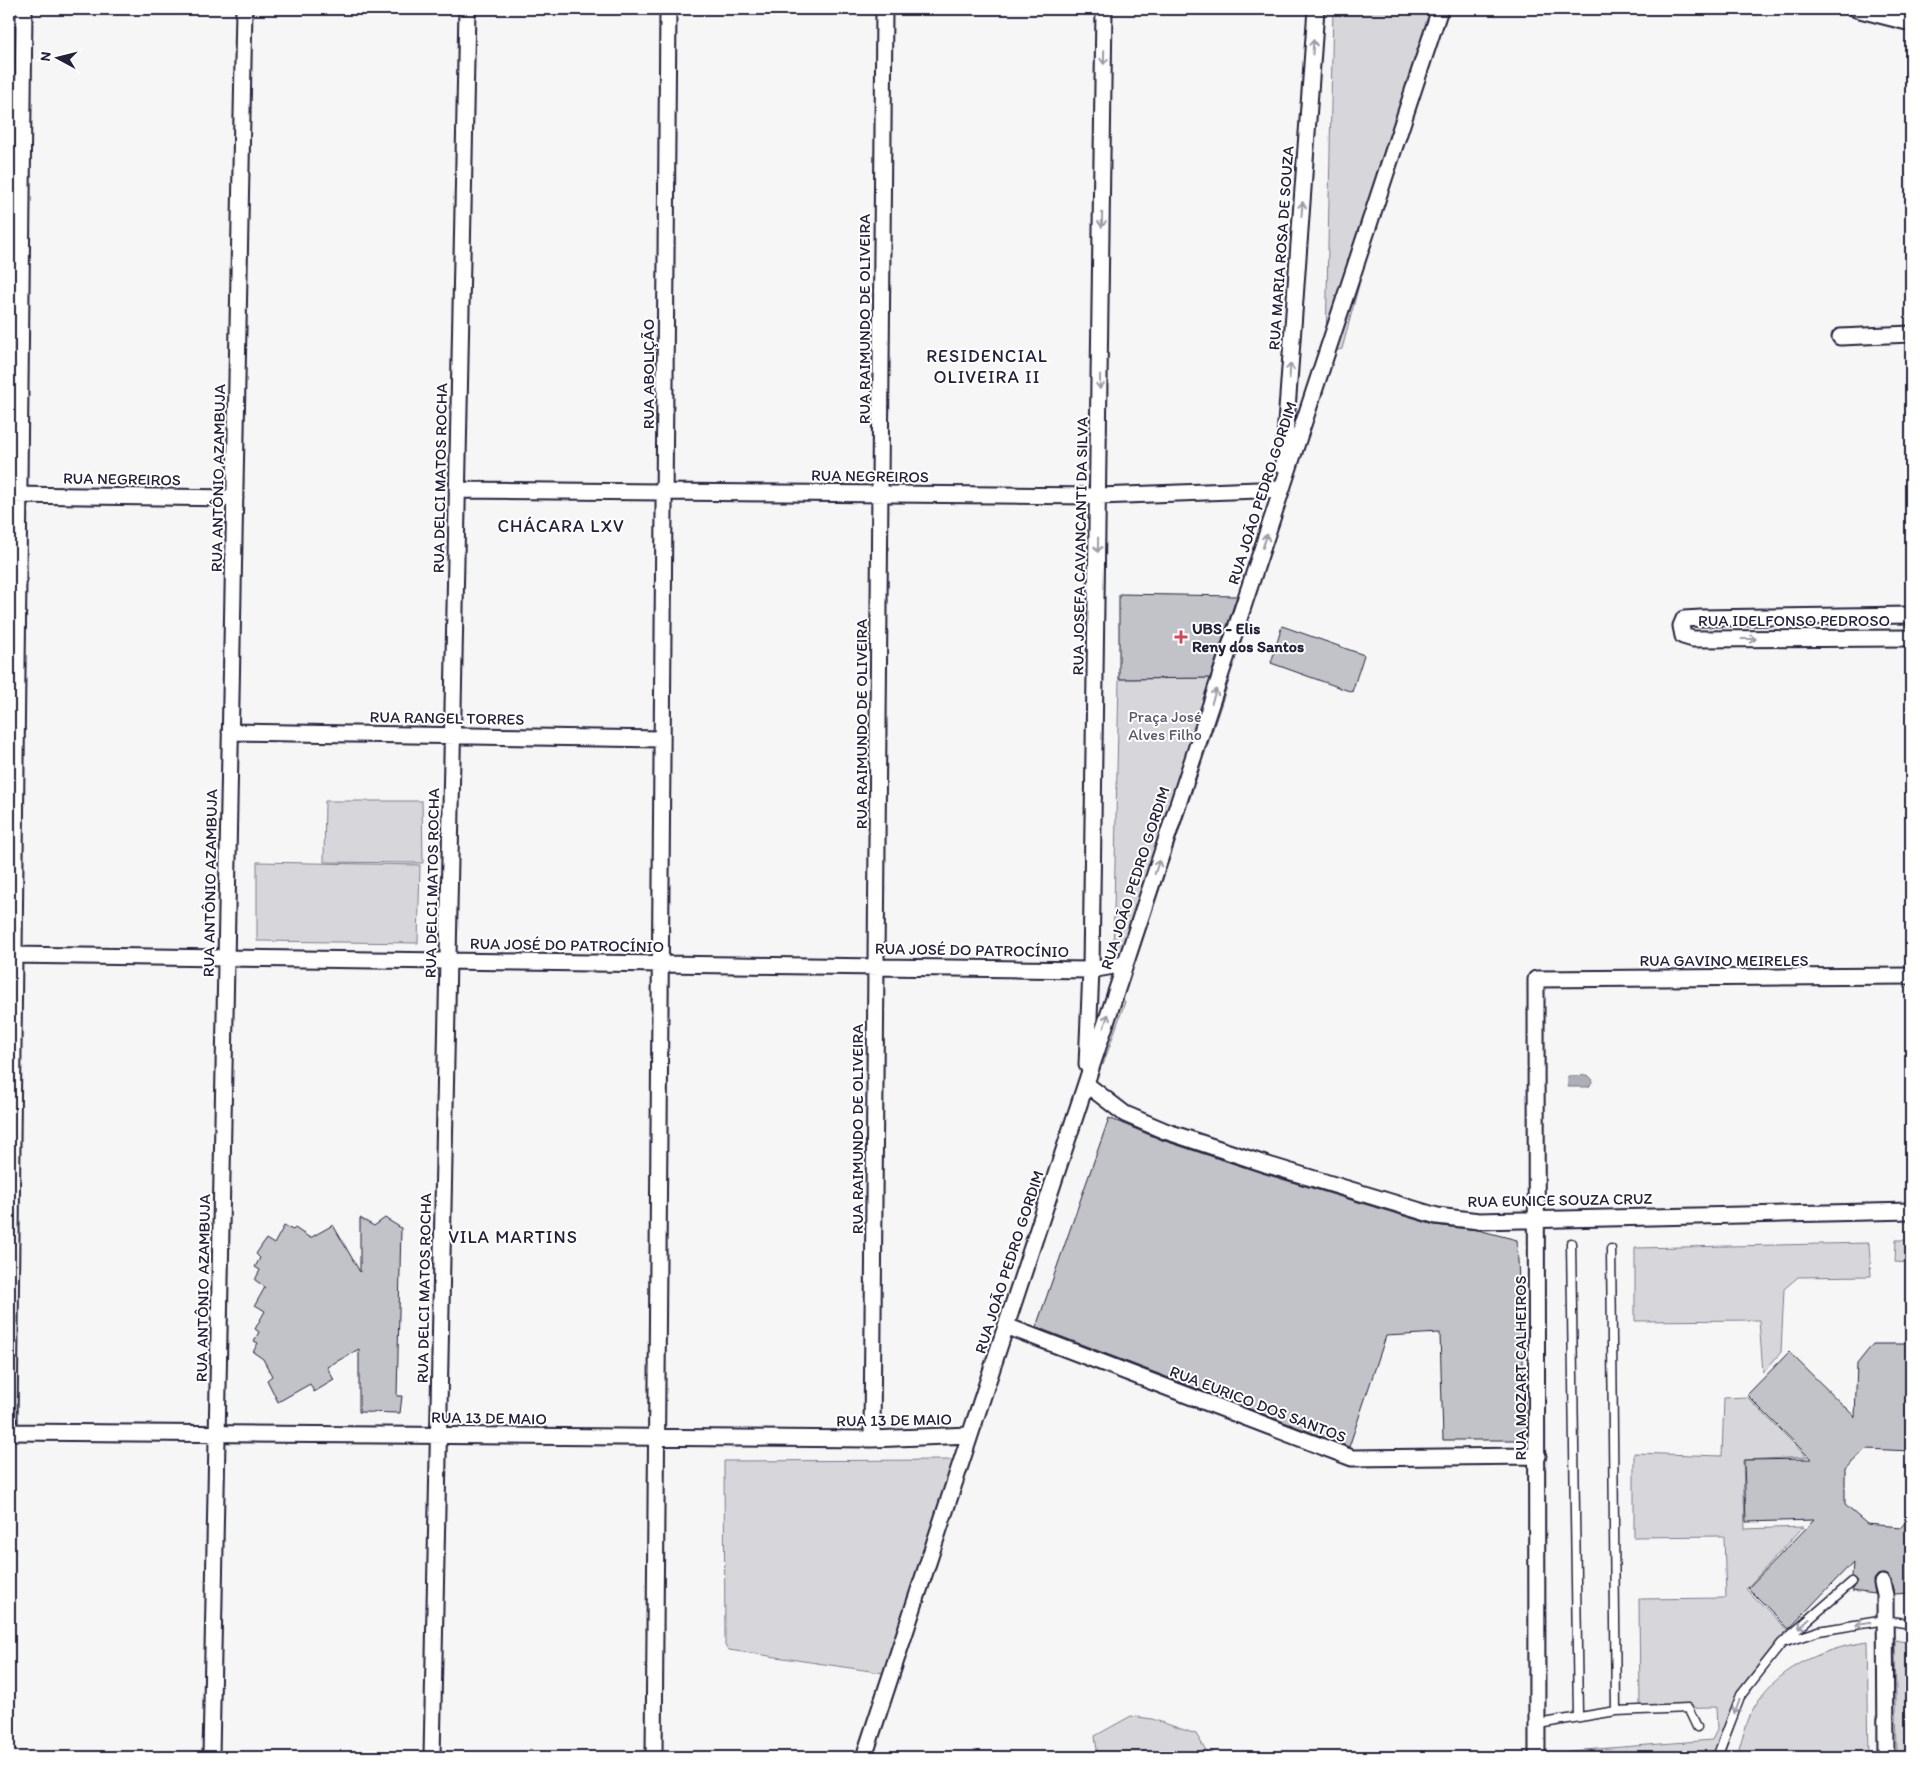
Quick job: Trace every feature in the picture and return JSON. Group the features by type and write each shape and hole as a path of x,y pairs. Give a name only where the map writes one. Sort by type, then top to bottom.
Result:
{"street":[{"path":"9,1424 14,495 24,9"},
{"name":"RUA ANTÔNIO AZAMBUJA","path":"211,1757 244,9"},
{"name":"RUA DELCI MATOS ROCHA","path":"432,1757 467,9"},
{"name":"RUA ABOLIÇÃO","path":"654,1757 668,9"},
{"name":"RUA RAIMUNDO DE OLIVEIRA","path":"872,1439 884,9"},
{"name":"RUA JOSEFA CAVANCANTI DA SILVA","path":"1086,1084 1091,970 1099,496 1104,9"},
{"name":"RUA MARIA ROSA DE SOUZA","path":"1282,489 1316,9"},
{"name":"RUA JOÃO PEDRO GORDIM","path":"864,1757 1440,9"},
{"path":"1856,9 1911,23"},
{"path":"1840,337 1911,334"},
{"name":"RUA NEGREIROS","path":"457,490 1099,496 1282,489"},
{"name":"RUA NEGREIROS","path":"14,495 235,498"},
{"name":"RUA IDELFONSO PEDROSO","path":"1911,615 1700,618 1684,619 1681,626 1683,636 1693,639 1911,638"},
{"name":"RUA RANGEL TORRES","path":"230,732 662,740"},
{"name":"RUA JOSÉ DO PATROCÍNIO","path":"11,955 1091,970 1125,964"},
{"name":"RUA GAVINO MEIRELES","path":"1536,979 1911,976"},
{"name":"RUA MOZART CALHEIROS","path":"1536,979 1537,1757"},
{"name":"RUA EUNICE SOUZA CRUZ","path":"1086,1084 1126,1114 1165,1131 1265,1164 1437,1216 1479,1221 1911,1211"},
{"name":"RUA EURICO DOS SANTOS","path":"1006,1326 1352,1458 1538,1456"},
{"name":"RUA 13 DE MAIO","path":"9,1432 872,1439 970,1435"},
{"path":"1882,1583 1885,1620 1886,1757"}],"lane":[{"path":"1572,1243 1578,1716"},
{"path":"1611,1249 1616,1711"},
{"path":"1717,1757 1741,1695 1782,1643 1852,1582"},
{"path":"1782,1643 1819,1631 1885,1620 1911,1624"},
{"path":"1538,1724 1616,1711 1688,1708 1697,1727"}],"green space":[{"path":"1333,9 1432,9 1342,349 1330,352 1326,341"},
{"name":"Praça José Alves Filho","path":"1230,678 1137,957 1113,956 1119,679"},
{"path":"325,801 422,801 423,863 324,862"},
{"path":"257,862 420,865 418,943 257,941"},
{"path":"1111,993 1119,993 1125,1002 1103,1065 1102,1007"},
{"path":"1896,1240 1911,1240 1911,1263 1895,1262"},
{"path":"1869,1243 1871,1276 1798,1277 1784,1289 1781,1352 1763,1373 1759,1320 1635,1321 1635,1248"},
{"path":"1747,1397 1807,1457 1743,1460 1745,1529 1803,1527 1746,1589 1791,1633 1744,1699 1723,1757 1560,1757 1565,1752 1570,1751 1712,1740 1717,1730 1716,1707 1640,1708 1639,1599 1726,1598 1724,1536 1634,1537 1634,1453 1722,1456 1724,1398"},
{"path":"955,1460 891,1674 729,1650 725,1646 724,1461"},
{"path":"1895,1640 1911,1643 1911,1757 1897,1757"},
{"path":"1867,1642 1869,1757 1737,1757 1751,1713 1760,1698 1772,1684 1785,1673 1816,1656 1850,1645"},
{"path":"1131,1716 1152,1719 1196,1734 1210,1757 1098,1757 1095,1736"}],"shaded area":[{"path":"1588,1075 1593,1080 1589,1087 1568,1087 1568,1076"}],"building":[{"name":"UBS - Elis Reny dos Santos","path":"1119,594 1237,596 1210,678 1119,679"},
{"path":"1282,626 1364,655 1352,692 1271,663"},
{"path":"1109,1118 1162,1140 1262,1173 1434,1225 1478,1230 1517,1240 1527,1440 1443,1440 1440,1333 1386,1336 1349,1447 1036,1327"},
{"path":"360,1218 374,1226 385,1218 401,1228 397,1396 402,1396 400,1413 359,1412 359,1349 327,1367 334,1380 314,1392 310,1384 278,1402 267,1380 272,1376 263,1359 253,1352 258,1343 254,1341 259,1332 255,1329 265,1311 255,1305 265,1287 255,1280 260,1270 255,1267 260,1258 256,1254 266,1239 274,1244 284,1226 293,1230 295,1228 310,1238 333,1225 360,1272"},
{"path":"1873,1344 1905,1344 1911,1351 1911,1451 1866,1449 1845,1469 1845,1505 1867,1524 1901,1527 1911,1516 1911,1593 1894,1594 1891,1580 1884,1574 1876,1576 1873,1580 1875,1594 1852,1591 1858,1581 1852,1577 1853,1562 1789,1629 1748,1588 1814,1520 1746,1522 1744,1460 1811,1459 1747,1395 1789,1352 1855,1417 1857,1364"}],"place":[{"name":"UBS - Elis Reny dos Santos","path":"1181,637"}],"district":[{"name":"RESIDENCIAL OLIVEIRA II","path":"987,366"},
{"name":"CHÁCARA LXV","path":"561,526"},
{"name":"VILA MARTINS","path":"513,1237"}]}
